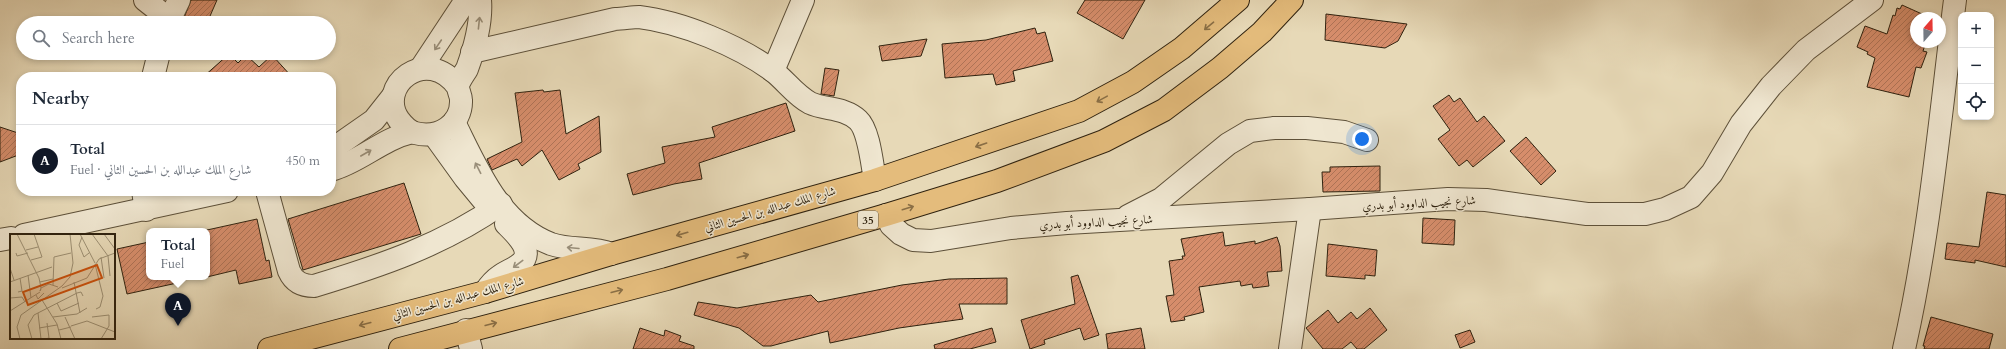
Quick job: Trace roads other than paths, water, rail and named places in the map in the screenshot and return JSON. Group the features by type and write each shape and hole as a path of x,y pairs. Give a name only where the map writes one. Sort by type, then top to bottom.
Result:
{"highway":[{"name":"شارع الملك عبدالله بن الحسين الثاني","path":"270,349 485,292 611,254 875,180 1079,111 1133,82 1182,48 1238,0"},
{"name":"35","path":"400,349 468,340 667,278 997,181 1104,142 1158,114 1220,68 1262,32 1292,0"}],"street":[{"path":"145,0 163,16"},
{"path":"171,16 179,0"},
{"path":"422,68 466,0"},
{"path":"458,87 472,52 478,28 480,0"},
{"path":"773,71 803,0"},
{"name":"شارع نجيب الداوود أبو بدري","path":"886,214 891,225 901,234 913,240 931,241 1010,228 1067,222 1310,209 1448,199 1486,200 1586,214 1644,214 1665,209 1691,198 1712,173 1741,124 1771,86 1806,50 1872,0"},
{"path":"1904,349 1917,293 1929,210 1955,0"},
{"path":"472,52 615,19 638,17 682,28 735,48 773,71 801,97 811,103 848,113 858,120 864,128 875,180"},
{"path":"154,72 157,60"},
{"path":"336,147 374,120 393,96 397,86 403,78 412,71 422,68 432,68 443,71 452,78 458,87 461,99 460,111 454,122 445,130 434,135 423,135 412,132 404,126 397,117 393,96"},
{"path":"454,122 496,207 522,243 525,250 525,256 522,262 499,276 485,292"},
{"path":"1120,220 1162,199 1223,148 1250,131 1274,128 1307,128 1344,132 1367,140"},
{"path":"336,168 386,141 412,132"},
{"path":"434,135 465,178 496,207 532,234 551,244 572,248 595,249 611,254"},
{"path":"27,234 145,200 181,196"},
{"path":"268,196 289,271 296,282 305,286 314,286 383,265 431,245 496,207"},
{"path":"1290,349 1310,209"},
{"path":"0,240 10,238"}],"place":[{"name":"Total","path":"178,326"}]}
